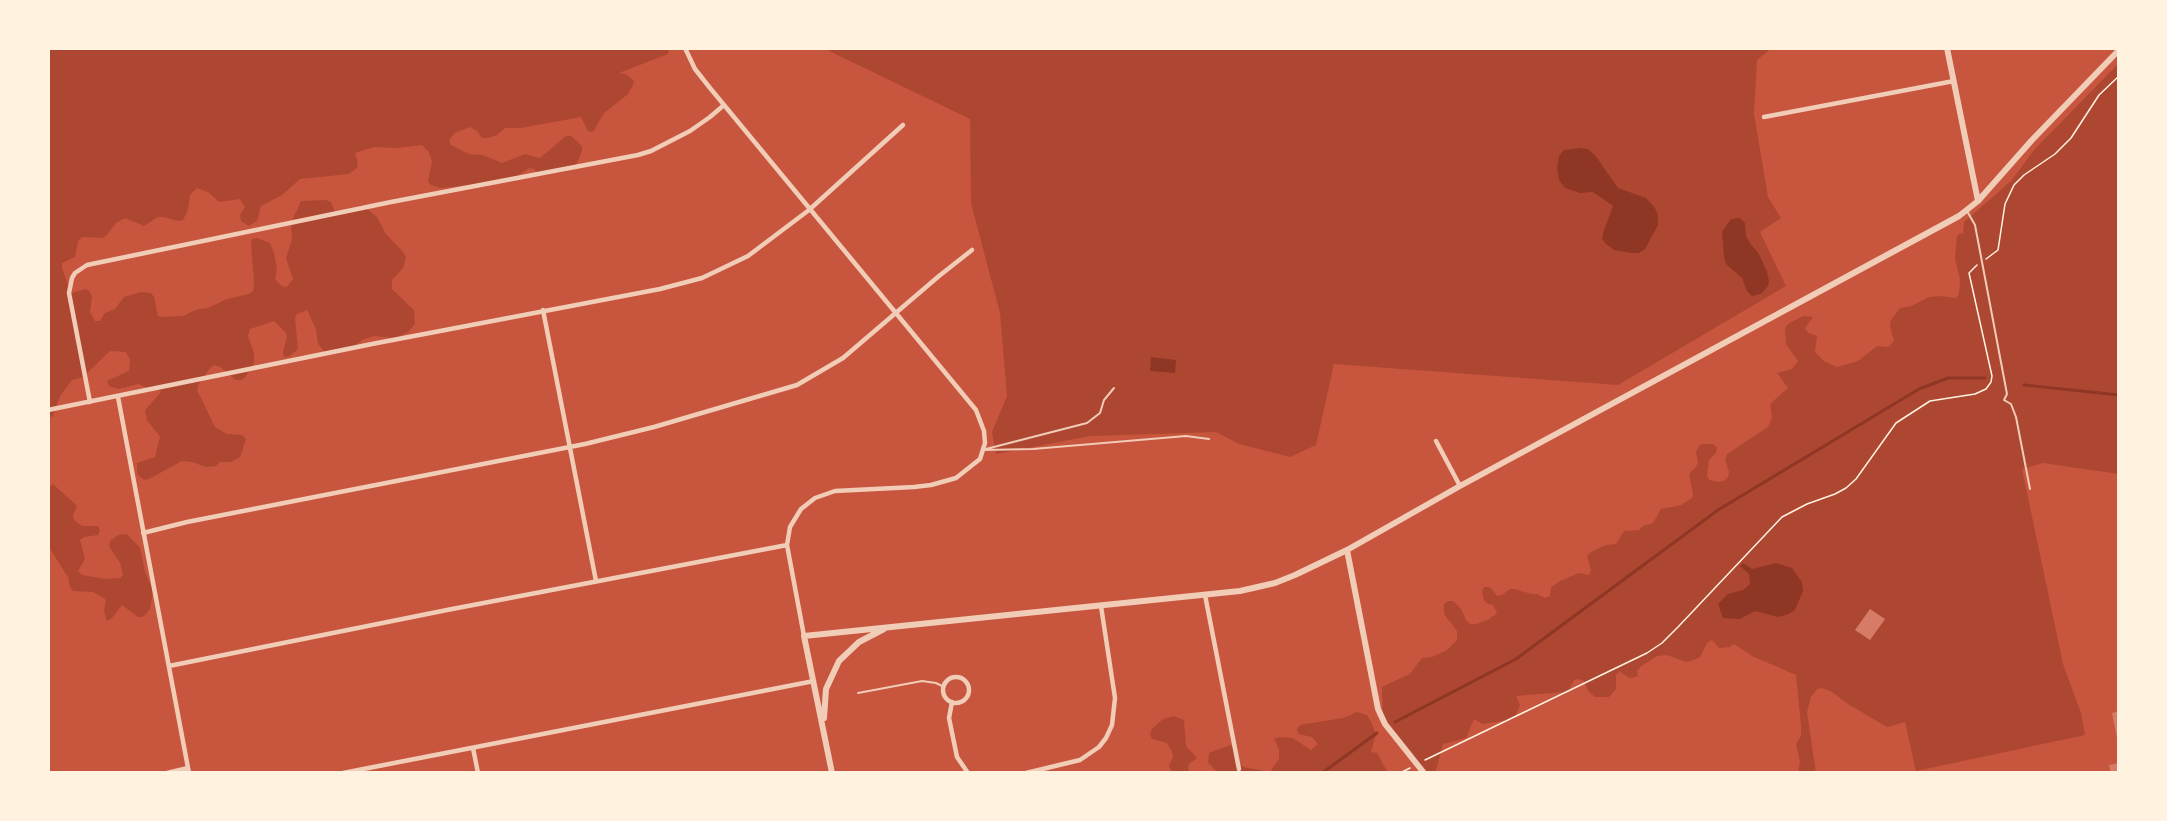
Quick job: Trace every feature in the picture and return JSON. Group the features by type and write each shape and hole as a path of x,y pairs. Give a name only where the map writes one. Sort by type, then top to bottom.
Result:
{"street":[{"path":"1947,48 1978,201"},
{"path":"685,50 695,69 724,105 976,410 984,431 980,459 967,471 948,481 915,487 836,491 815,498 795,516 790,527 787,545 832,773"},
{"path":"804,636 1205,595 1255,589 1275,583 1347,550 1460,486 1904,248 1967,211 2119,50"},
{"path":"1764,117 1954,81"},
{"path":"90,402 69,293 75,273 87,265 391,202 638,155 651,151 690,131 724,105"},
{"path":"48,410 543,310 660,289 702,278 748,256 809,210 903,125"},
{"path":"143,533 187,522 569,447 654,427 797,385 843,358 972,250"},
{"path":"543,310 596,581"},
{"path":"118,397 189,771 167,773"},
{"path":"1436,441 1460,486"},
{"path":"169,666 787,545"},
{"path":"1347,550 1378,709 1396,738 1424,773"},
{"path":"1205,595 1239,769"},
{"path":"1026,773 1080,760 1099,747 1112,725 1115,698 1101,606"},
{"path":"824,728 826,689 839,661 859,642 887,627"},
{"path":"953,678 961,679 967,685 968,693 964,700 952,702 944,694 944,687 953,678"},
{"path":"343,773 814,681"},
{"path":"952,702 950,718 957,757 968,773"},
{"path":"473,748 478,773"}],"lane":[{"path":"1967,211 1975,225 2007,394 2004,400 2014,408 2030,489"},
{"path":"983,450 1087,423 1100,413 1104,400 1114,388"},
{"path":"983,450 1033,449 1186,436 1209,439"},
{"path":"858,693 922,681 944,687"}],"path":[{"path":"1400,773 1647,654 1678,627 1782,517 1846,488 1856,479 1896,423 1930,401 1968,395 1986,389 1992,382 1992,376 1968,273 1998,250 2005,204 2014,185 2024,175 2055,154 2071,138 2099,95 2119,76"}],"shaded area":[{"path":"48,48 669,48 668,54 619,73 626,74 634,81 633,85 628,94 604,113 593,132 588,131 581,117 521,128 505,128 497,135 488,138 482,138 470,127 455,133 449,140 451,145 469,154 483,155 502,163 525,154 540,158 566,136 571,136 582,146 582,151 576,165 568,171 541,176 534,169 529,168 512,180 441,188 431,185 428,181 432,162 429,152 422,145 396,148 374,147 355,153 357,168 349,174 300,179 282,195 261,206 257,221 249,226 241,221 240,215 245,207 240,199 219,202 208,192 197,188 190,195 188,210 183,220 158,217 144,226 125,218 116,223 102,238 82,237 78,241 75,257 62,263 62,268 71,293 86,289 90,292 92,297 90,312 95,321 100,321 105,313 115,309 124,297 141,292 151,293 158,316 163,317 183,316 227,299 249,294 253,291 254,281 251,244 252,239 257,238 270,243 277,269 275,279 282,286 287,287 293,279 286,258 292,239 291,223 301,201 326,200 331,202 338,213 362,205 377,217 386,234 406,258 403,268 392,280 392,289 414,310 415,324 408,332 395,338 374,336 364,339 351,348 325,352 318,344 316,329 307,310 297,314 295,318 298,349 290,356 284,357 286,333 274,321 250,329 248,336 254,353 254,363 246,376 242,380 236,380 214,365 198,385 197,390 215,427 227,434 242,435 246,439 240,457 231,462 220,462 216,466 206,467 182,461 144,480 137,474 137,463 155,457 160,437 147,420 145,410 161,392 139,384 118,389 109,386 107,381 129,371 130,360 126,352 110,351 83,377 72,380 60,396 53,416 48,418"},
{"path":"823,48 1772,48 1757,60 1754,114 1768,197 1781,218 1760,232 1786,286 1618,385 1334,364 1316,445 1290,457 1239,444 1216,432 1090,436 996,454 992,432 1007,396 1000,313 971,203 970,119"},
{"path":"2119,63 2119,474 2043,463 2022,469 2063,664 2081,713 2085,735 1916,771 1905,722 1887,727 1822,688 1817,689 1811,697 1807,712 1816,773 1798,773 1800,762 1796,744 1801,736 1801,726 1796,675 1752,656 1734,644 1730,647 1719,648 1712,640 1707,643 1700,657 1691,661 1686,662 1667,655 1657,656 1640,667 1637,671 1638,676 1628,677 1619,671 1616,675 1616,689 1609,697 1595,697 1588,691 1584,681 1579,679 1574,680 1569,690 1565,692 1516,696 1520,705 1514,719 1483,724 1474,719 1466,738 1443,744 1436,770 1433,773 1428,773 1419,767 1409,750 1389,730 1383,715 1382,687 1410,674 1422,658 1432,657 1447,650 1457,640 1457,631 1444,614 1444,604 1453,601 1470,624 1476,624 1488,620 1497,613 1493,605 1484,601 1482,591 1484,587 1490,587 1497,596 1510,589 1515,589 1545,598 1550,596 1551,587 1560,581 1579,573 1589,575 1591,570 1587,556 1591,552 1606,545 1616,544 1624,531 1639,530 1653,523 1661,509 1681,505 1692,498 1689,474 1696,467 1698,462 1696,452 1702,444 1713,444 1717,448 1716,453 1709,460 1707,475 1709,480 1719,482 1725,480 1729,472 1725,459 1727,454 1768,427 1772,418 1770,404 1788,388 1777,373 1792,369 1798,361 1786,344 1785,328 1788,324 1803,316 1813,317 1805,328 1808,333 1817,336 1815,352 1824,361 1837,367 1858,361 1877,346 1888,347 1894,341 1890,326 1891,320 1900,308 1911,306 1929,297 1956,298 1959,294 1960,280 1955,258 1957,236 1963,234 1964,222 2011,181 2034,150"},
{"path":"1588,149 1595,155 1618,188 1646,198 1655,208 1658,225 1645,249 1639,253 1614,250 1602,239 1613,206 1593,192 1580,193 1565,188 1559,180 1557,168 1559,156 1564,150"},
{"path":"1740,218 1745,223 1746,236 1759,254 1769,281 1762,293 1752,296 1747,291 1742,278 1726,264 1724,257 1722,232 1731,219"},
{"path":"1151,357 1176,360 1175,373 1150,371"},
{"path":"53,484 77,506 73,515 74,520 82,526 98,526 100,531 98,535 84,537 80,540 85,559 78,571 82,575 106,579 121,578 123,574 120,563 109,546 110,541 118,535 127,534 140,548 145,572 153,591 150,609 143,617 138,617 122,605 107,621 104,611 106,600 93,592 73,591 70,587 68,577 50,549 48,488"},
{"path":"1743,563 1752,569 1776,563 1792,568 1802,582 1803,591 1795,610 1778,617 1755,611 1740,619 1723,618 1718,604 1728,594 1743,590 1750,584 1749,574 1740,566"},
{"path":"1357,712 1367,715 1372,724 1376,734 1371,752 1377,753 1388,773 1218,773 1208,762 1209,753 1230,745 1238,753 1243,767 1270,772 1279,759 1279,749 1274,739 1293,738 1311,750 1318,744 1312,737 1298,734 1297,729 1300,725 1343,718"},
{"path":"1174,716 1184,720 1186,746 1197,758 1189,764 1190,773 1172,773 1169,766 1173,757 1167,743 1152,739 1150,734 1163,719"}],"building":[{"path":"1870,609 1885,619 1870,640 1855,630"},
{"path":"2119,711 2119,743 2118,743 2112,713"},
{"path":"2119,763 2119,773 2111,773 2109,765"}],"waterway":[{"path":"1395,722 1516,659 1718,510 1919,389 1948,378 1985,378"},
{"path":"2024,385 2119,395"},
{"path":"1322,773 1377,733"}]}
